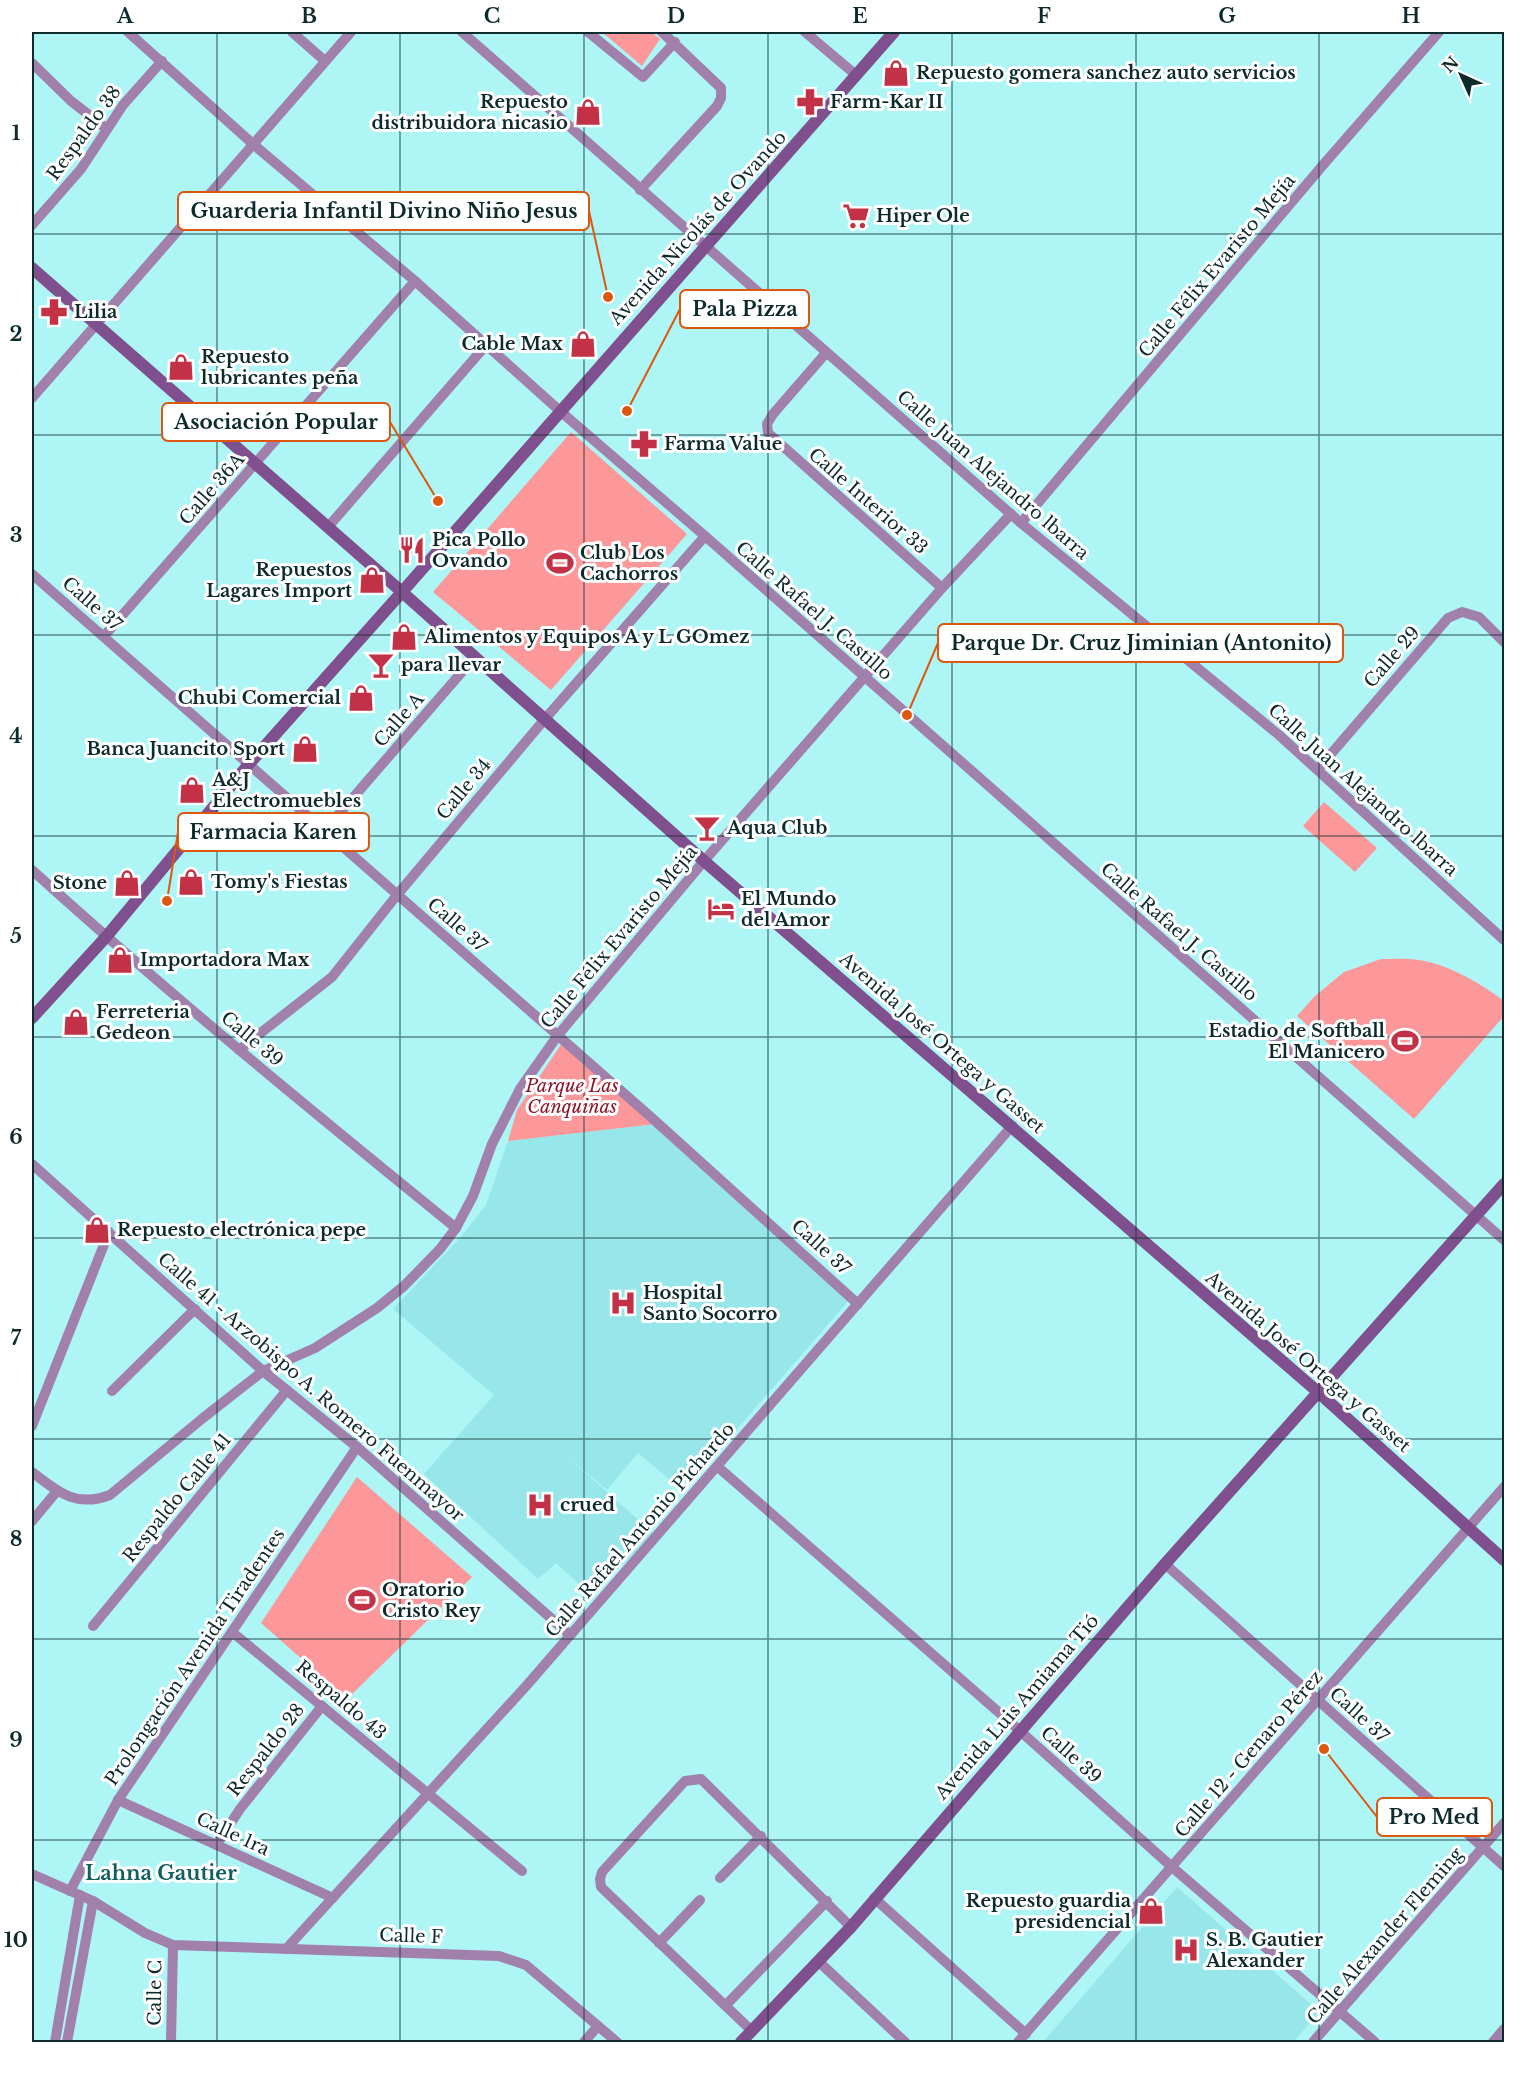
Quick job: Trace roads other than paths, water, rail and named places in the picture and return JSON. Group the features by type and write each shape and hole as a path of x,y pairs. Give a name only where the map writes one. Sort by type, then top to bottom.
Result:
{"main road":[{"name":"Avenida Nicolás de Ovando","path":"32,1018 106,937 249,764 894,32"},
{"name":"Avenida José Ortega y Gasset","path":"32,268 402,592 704,861 1318,1392 1504,1560"},
{"name":"Avenida Luis Amiama Tió","path":"741,2043 851,1927 1019,1730 1504,1184"}],"street":[{"name":"Calle Rafael J. Castillo","path":"128,32 253,144 416,281 560,411 1504,1240"},
{"path":"292,32 325,61"},
{"path":"32,398 351,32"},
{"path":"588,32 643,78 675,42"},
{"path":"640,189 717,106 721,98 721,88 662,32"},
{"path":"805,32 856,75"},
{"name":"Calle Félix Evaristo Mejía","path":"1022,524 1323,165 1439,32"},
{"name":"Calle Juan Alejandro lbarra","path":"467,33 640,189 1022,524 1279,735 1504,940"},
{"name":"Respaldo 38","path":"32,225 81,169 123,105 162,61"},
{"path":"32,63 71,101 107,129"},
{"name":"Calle 36A","path":"104,636 416,281"},
{"path":"327,527 487,344"},
{"name":"Calle Interior 33","path":"826,353 772,414 767,424 768,433 942,588"},
{"name":"Calle Félix Evaristo Mejía","path":"263,1371 315,1348 377,1308 404,1286 433,1257 456,1228 473,1196 492,1144 520,1089 558,1035 704,861 942,588 1011,514"},
{"name":"Calle 34","path":"239,1050 332,977 397,895 544,720 705,536"},
{"name":"Calle 37","path":"32,574 558,1035 858,1304"},
{"name":"Calle 29","path":"1317,769 1448,618 1462,612 1479,618 1504,642"},
{"name":"Calle A","path":"325,830 474,658"},
{"name":"Calle 39","path":"32,870 106,937 239,1050 456,1228"},
{"name":"Calle Rafael Antonio Pichardo","path":"286,1949 429,1794 570,1635 1012,1126"},
{"name":"Calle 41 - Arzobispo A. Romero Fuenmayor","path":"32,1164 263,1371 357,1447 570,1635"},
{"path":"32,1426 109,1232"},
{"path":"112,1391 195,1309"},
{"path":"32,1472 57,1491 69,1496 95,1501 110,1495 202,1418 263,1371"},
{"name":"Respaldo Calle 41","path":"93,1626 287,1390"},
{"name":"Prolongación Avenida Tiradentes","path":"55,2043 75,1893 118,1800 357,1447"},
{"name":"Calle 39","path":"718,1467 1019,1730 1172,1868 1376,2043"},
{"name":"Calle 12 - Genaro Pérez","path":"1018,2043 1504,1487"},
{"path":"32,1521 57,1491"},
{"name":"Calle 37","path":"1165,1564 1504,1866"},
{"name":"Respaldo 43","path":"232,1632 522,1871"},
{"name":"Respaldo 28","path":"217,1844 240,1809 322,1706"},
{"path":"752,2031 601,1887 602,1872 685,1781 701,1779 851,1927"},
{"name":"Calle 1ra","path":"118,1800 333,1898"},
{"name":"Calle Alexander Fleming","path":"1313,2043 1504,1823"},
{"path":"720,1878 761,1836"},
{"path":"32,1874 93,1901 145,1933 173,1945"},
{"path":"874,1898 1026,2034"},
{"path":"659,1943 700,1900"},
{"path":"67,2043 93,1901"},
{"path":"726,2005 827,1901"},
{"name":"Calle F","path":"173,1945 499,1956 526,1965 617,2043"},
{"name":"Calle C","path":"171,2043 173,1945"},
{"path":"818,1961 905,2043"},
{"path":"584,2043 598,2026"},
{"path":"1493,2043 1504,2030"}],"place":[{"name":"Repuesto gomera sanchez auto servicios","path":"896,73"},
{"name":"Farm-Kar II","path":"810,102"},
{"name":"Repuesto distribuidora nicasio","path":"588,112"},
{"name":"Hiper Ole","path":"856,216"},
{"name":"Guarderia Infantil Divino Niño Jesus","path":"608,297"},
{"name":"Lilia","path":"54,312"},
{"name":"Cable Max","path":"583,344"},
{"name":"Repuesto lubricantes peña","path":"181,367"},
{"name":"Pala Pizza","path":"627,411"},
{"name":"Farma Value","path":"644,444"},
{"name":"Asociación Popular","path":"438,501"},
{"name":"Pica Pollo Ovando","path":"412,550"},
{"name":"Club Los Cachorros","path":"560,563"},
{"name":"Repuestos Lagares Import","path":"372,580"},
{"name":"Alimentos y Equipos A y L GOmez","path":"404,637"},
{"name":"para llevar","path":"381,665"},
{"name":"Chubi Comercial","path":"361,698"},
{"name":"Parque Dr. Cruz Jiminian (Antonito)","path":"907,715"},
{"name":"Banca Juancito Sport","path":"305,749"},
{"name":"A&J Electromuebles","path":"192,790"},
{"name":"Aqua Club","path":"707,828"},
{"name":"Tomy's Fiestas","path":"191,882"},
{"name":"Stone","path":"127,883"},
{"name":"Farmacia Karen","path":"167,901"},
{"name":"El Mundo del Amor","path":"721,909"},
{"name":"Importadora Max","path":"120,960"},
{"name":"Ferreteria Gedeon","path":"76,1022"},
{"name":"Estadio de Softball El Manicero","path":"1405,1041"},
{"name":"Repuesto electrónica pepe","path":"97,1230"},
{"name":"Hospital Santo Socorro","path":"623,1303"},
{"name":"crued","path":"540,1505"},
{"name":"Oratorio Cristo Rey","path":"362,1600"},
{"name":"Pro Med","path":"1324,1749"},
{"name":"Repuesto guardia presidencial","path":"1151,1911"},
{"name":"S. B. Gautier Alexander","path":"1186,1950"}],"district":[{"name":"Lahna Gautier","path":"161,1873"}],"park label":[{"name":"Parque Las Canquiñas","path":"572,1096"}]}
